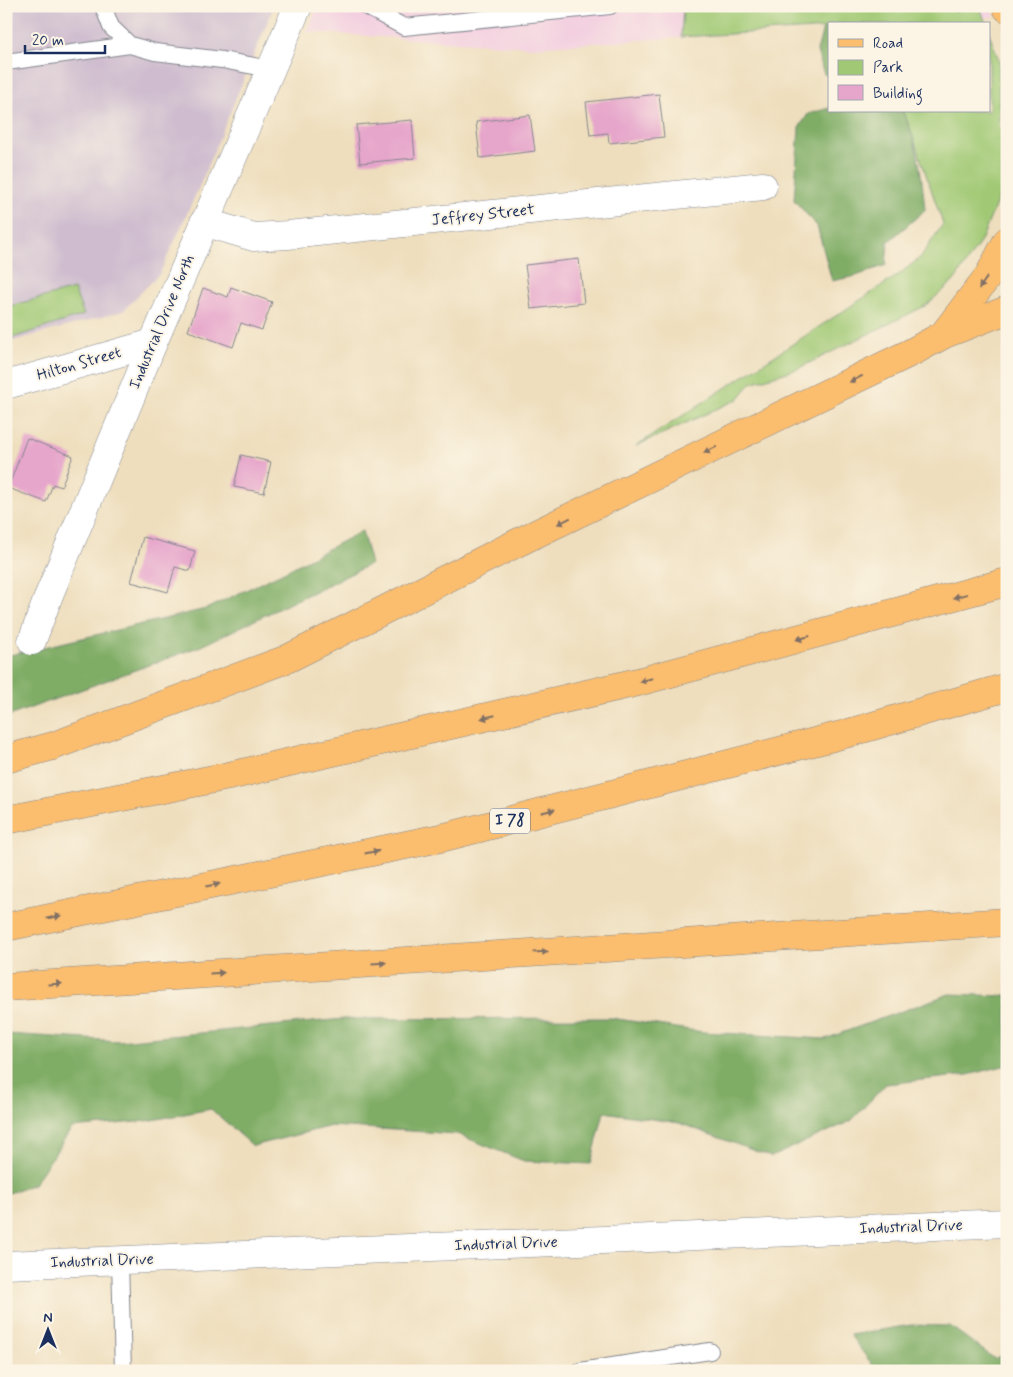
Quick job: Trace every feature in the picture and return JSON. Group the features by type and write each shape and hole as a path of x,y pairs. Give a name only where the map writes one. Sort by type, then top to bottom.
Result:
{"highway":[{"path":"943,335 989,275 1007,241"},
{"path":"6,759 53,746 287,659 521,541 943,335 1007,310"},
{"path":"6,820 228,776 638,682 1007,582"},
{"name":"I 78","path":"6,927 445,837 845,734 1007,687"},
{"path":"6,987 1007,922"}],"street":[{"name":"Industrial Drive North","path":"32,641 49,595 153,343 298,6"},
{"name":"Jeffrey Street","path":"204,222 254,237 288,235 763,186"},
{"name":"Hilton Street","path":"6,385 153,343"},
{"name":"Industrial Drive","path":"6,1265 1007,1223"}],"lane":[{"path":"103,6 111,27 130,45"},
{"path":"365,6 404,27 544,10 610,6"},
{"path":"6,62 130,45 155,52 222,60 270,69"},
{"path":"120,1260 123,1371"},
{"path":"580,1371 710,1351"}],"shaded area":[{"path":"6,6 274,6 199,187 160,273 123,311 6,343"},
{"path":"318,6 991,6 994,17 921,22 828,22 828,28 532,47 307,32"}],"green space":[{"path":"705,6 953,6 955,12 964,9 963,6 980,6 985,22 828,22 828,28 681,37 683,8"},
{"path":"823,28 828,28 828,76 824,74 817,51"},
{"path":"990,36 999,60 1002,189 981,241 954,281 925,306 797,369 751,383 738,399 636,446 897,276 921,257 943,224 909,125 902,112 990,112"},
{"path":"828,108 828,112 902,112 916,147 925,210 888,242 886,265 856,276 832,281 817,226 794,200 799,128 808,114"},
{"path":"74,289 84,315 6,340 6,307"},
{"path":"362,531 371,564 201,646 6,717 6,656 206,609 286,571"},
{"path":"949,994 1007,996 1007,1065 968,1075 886,1084 851,1121 771,1157 679,1123 604,1112 591,1164 524,1161 457,1134 331,1126 253,1146 211,1109 147,1121 72,1128 34,1184 6,1194 6,1034 119,1041 343,1019 611,1018 703,1032 825,1039"},
{"path":"911,1325 950,1326 995,1359 1007,1352 1007,1371 877,1371 850,1335"}],"building":[{"path":"659,94 664,137 609,143 608,133 590,135 586,102"},
{"path":"530,115 535,151 480,158 476,122"},
{"path":"412,120 415,158 360,163 356,125"},
{"path":"579,259 584,303 531,309 525,265"},
{"path":"231,287 272,302 262,330 241,323 233,347 188,331 203,288 228,297"},
{"path":"27,438 73,456 61,487 53,484 46,502 8,488"},
{"path":"241,455 271,462 264,493 234,487"},
{"path":"143,537 195,551 190,571 175,567 168,592 131,582"}]}
